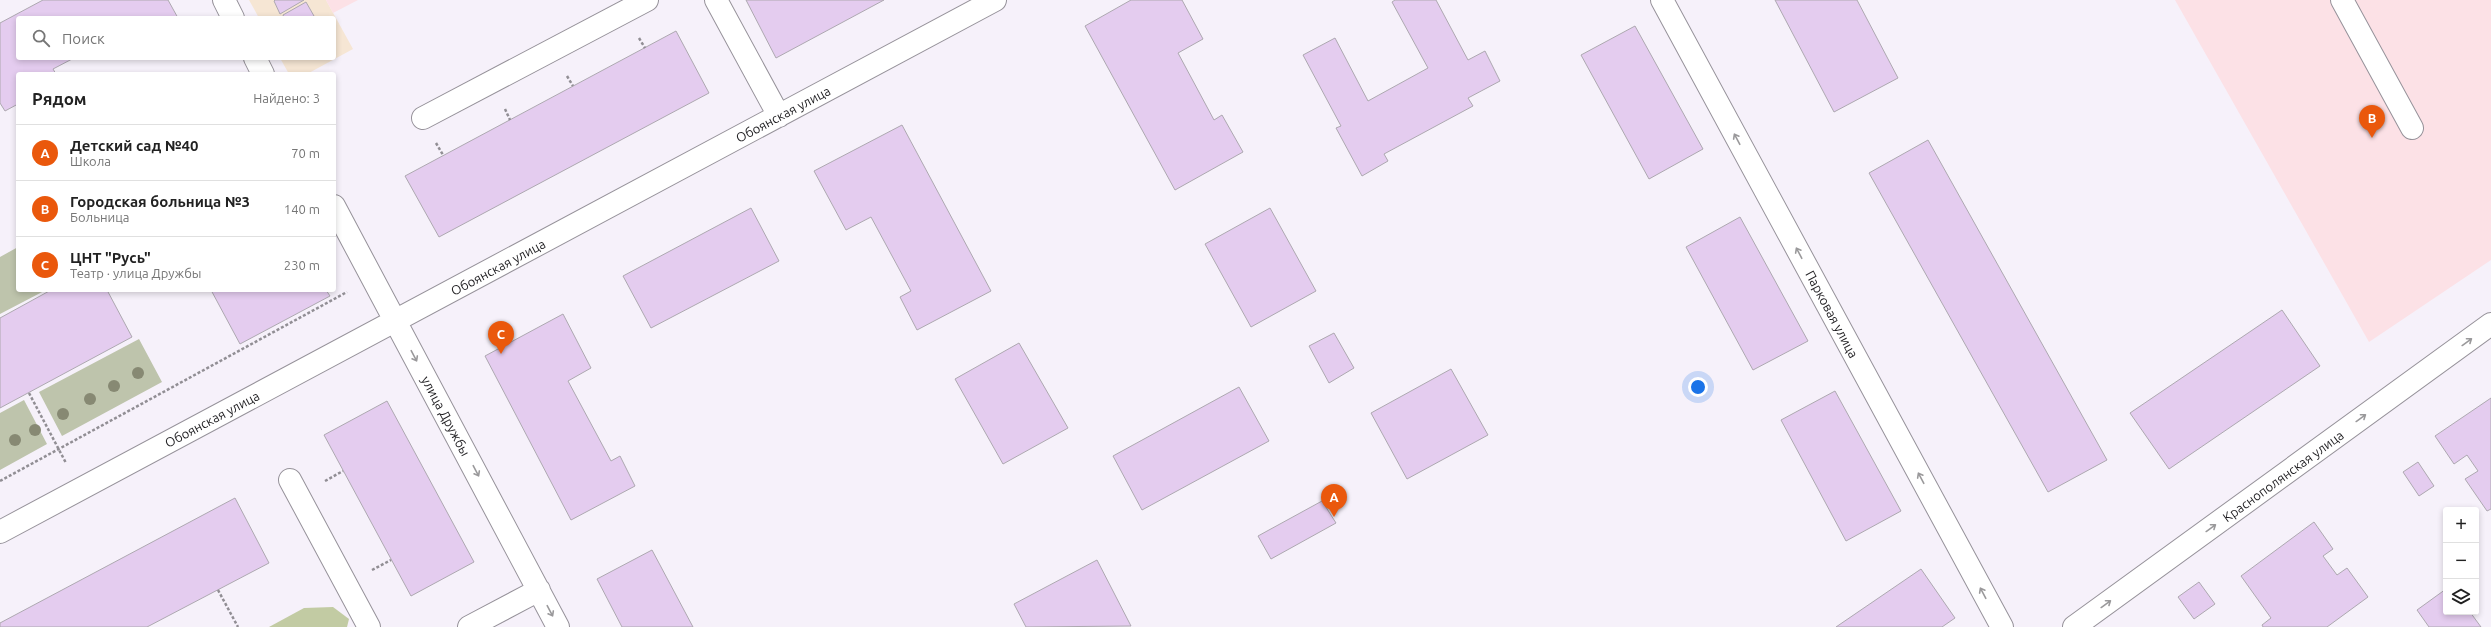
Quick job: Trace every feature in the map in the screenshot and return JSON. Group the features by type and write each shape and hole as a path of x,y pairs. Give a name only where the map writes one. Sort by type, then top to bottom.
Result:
{"street":[{"path":"224,0 233,16"},
{"path":"423,118 647,0"},
{"path":"716,0 779,116"},
{"name":"Обоянская улица","path":"0,532 396,322 994,0"},
{"name":"Парковая улица","path":"1662,0 2002,627"},
{"path":"2342,0 2412,128"},
{"path":"256,60 263,72"},
{"name":"улица Дружбы","path":"336,210 558,627"},
{"name":"Краснополянская улица","path":"2074,627 2491,324"},
{"path":"290,480 370,627"},
{"path":"469,627 539,590"}],"path":[{"path":"0,481 353,289"},
{"path":"29,393 80,489"},
{"path":"218,590 238,627"}],"shaded area":[{"path":"249,0 326,0 335,16 258,16"},
{"path":"326,0 358,0 333,13"},
{"path":"2175,0 2491,0 2491,260 2369,342"},
{"path":"336,18 353,49 336,58"},
{"path":"281,60 333,60 311,72 288,72"}],"green space":[{"path":"16,248 16,292 42,292 0,314 0,257"},
{"path":"139,339 162,382 62,436 39,392"},
{"path":"24,400 47,444 0,470 0,413"},
{"path":"333,607 349,619 347,627 269,627 304,608"}],"building":[{"path":"43,0 168,0 177,16 16,16 16,60 70,60 53,69 55,72 16,72 16,105 5,111 0,103 0,23"},
{"path":"275,0 304,0 280,14 274,1"},
{"path":"746,0 884,0 776,58"},
{"path":"1131,0 1182,0 1203,39 1178,53 1214,120 1222,115 1243,152 1175,190 1085,26"},
{"path":"1395,0 1436,0 1468,60 1485,51 1500,81 1468,98 1473,106 1384,154 1388,161 1362,176 1336,128 1341,126 1303,55 1335,38 1368,101 1428,68 1392,2"},
{"path":"1775,0 1857,0 1898,78 1834,112"},
{"path":"306,2 314,16 283,16"},
{"path":"1635,26 1703,149 1649,179 1581,55"},
{"path":"676,31 709,93 439,237 405,176"},
{"path":"902,125 991,291 917,330 900,297 911,291 871,217 846,230 814,171"},
{"path":"1928,140 2107,460 2048,492 1869,173"},
{"path":"751,208 779,261 651,328 623,276"},
{"path":"1270,208 1316,291 1251,327 1205,244"},
{"path":"1740,217 1808,341 1753,370 1686,247"},
{"path":"47,292 108,292 132,337 0,408 0,318"},
{"path":"212,292 327,292 330,296 240,344"},
{"path":"2282,310 2320,366 2169,469 2130,413"},
{"path":"563,314 591,368 568,381 611,461 620,456 635,486 571,520 485,356"},
{"path":"1334,333 1354,368 1329,383 1309,346"},
{"path":"1019,343 1068,428 1003,464 955,379"},
{"path":"1451,369 1488,435 1407,479 1371,413"},
{"path":"1239,387 1269,441 1142,510 1113,456"},
{"path":"1835,391 1901,511 1846,541 1781,420"},
{"path":"2491,398 2491,509 2487,511 2465,479 2478,471 2467,455 2454,464 2435,436"},
{"path":"387,401 474,562 411,596 324,435"},
{"path":"2418,462 2434,486 2419,496 2403,472"},
{"path":"235,498 269,563 147,627 0,627 0,623"},
{"path":"1322,501 1336,523 1271,559 1258,536"},
{"path":"2314,522 2333,549 2323,556 2337,575 2347,568 2368,597 2327,627 2263,627 2262,625 2271,618 2241,576"},
{"path":"652,550 693,627 622,627 597,579"},
{"path":"1097,560 1131,626 1026,627 1014,604"},
{"path":"1921,569 1955,618 1942,627 1836,627"},
{"path":"2199,582 2215,604 2194,619 2178,597"},
{"path":"2443,591 2443,615 2472,615 2481,627 2429,627 2417,610"}],"place":[{"name":"Городская больница №3","path":"2372,138"},
{"name":"ЦНТ \"Русь\"","path":"501,354"},
{"name":"Детский сад №40","path":"1334,517"}]}
